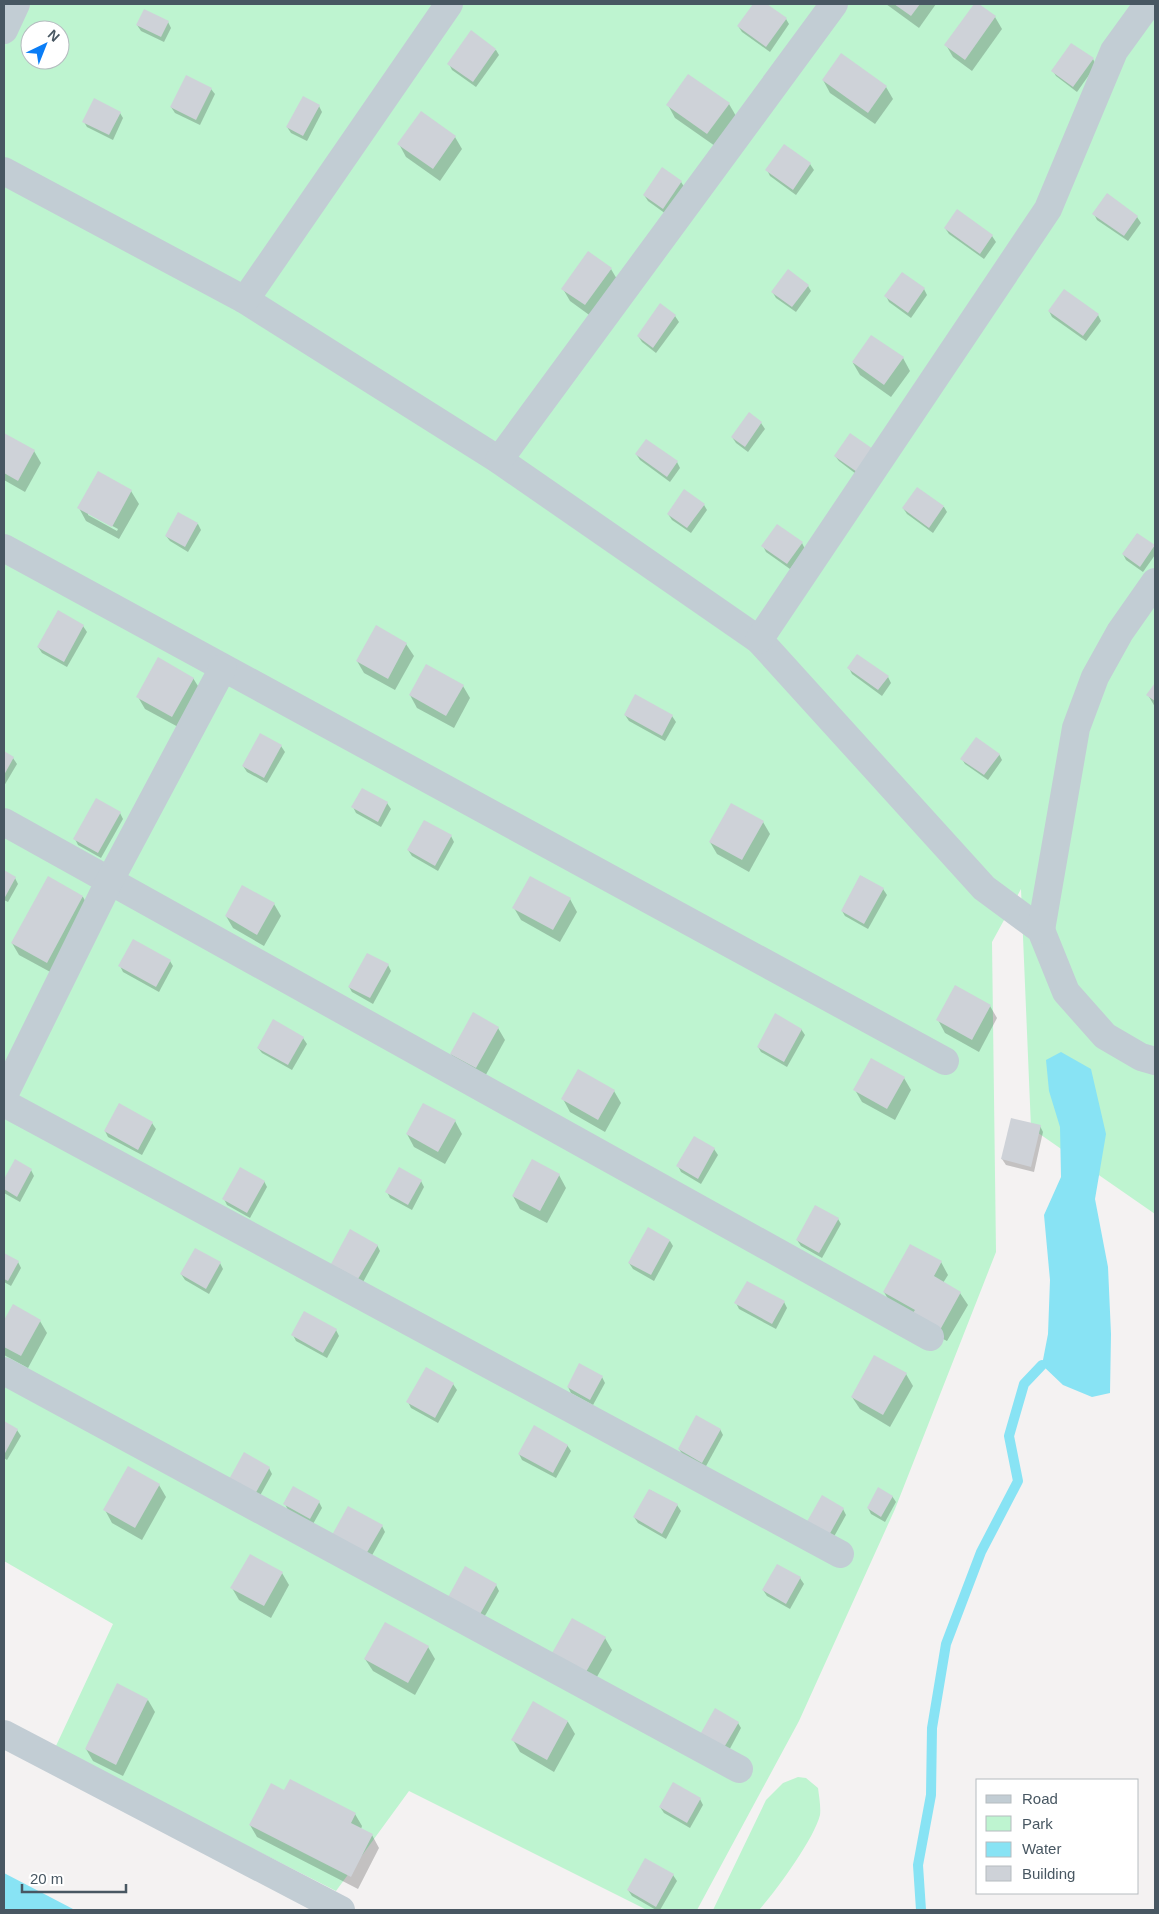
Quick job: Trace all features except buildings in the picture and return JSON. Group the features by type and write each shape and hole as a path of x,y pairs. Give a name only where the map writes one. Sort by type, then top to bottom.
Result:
{"street":[{"path":"4,30 16,4"},
{"path":"245,300 449,4"},
{"path":"499,460 834,4"},
{"path":"759,640 1048,209 1114,51 1148,4"},
{"path":"4,172 245,300 499,460 759,640 984,888 1041,930 1066,992 1105,1036 1141,1058 1155,1061"},
{"path":"4,548 945,1061"},
{"path":"1041,930 1076,728 1095,677 1120,632 1155,582"},
{"path":"4,1095 110,880 224,668"},
{"path":"4,822 930,1337"},
{"path":"4,1104 840,1554"},
{"path":"4,1370 739,1769"},
{"path":"4,1734 341,1910"}],"green space":[{"path":"4,4 1155,4 1155,1214 1031,1128 1021,889 992,942 996,1252 895,1509 799,1721 697,1910 647,1910 409,1791 336,1891 55,1748 113,1624 4,1561"},
{"path":"798,1777 806,1778 818,1788 820,1805 820,1815 803,1851 759,1910 713,1910 766,1800 783,1783"}],"water":[{"path":"1061,1052 1091,1069 1106,1134 1095,1199 1108,1267 1111,1334 1110,1393 1092,1397 1063,1385 1042,1365 1048,1334 1050,1280 1044,1215 1061,1177 1060,1127 1049,1091 1046,1060"},
{"path":"4,1873 73,1909 75,1910 4,1910"}],"waterway":[{"path":"921,1910 918,1865 931,1795 932,1728 946,1644 981,1552 1018,1481 1009,1436 1024,1384 1042,1365"}]}
